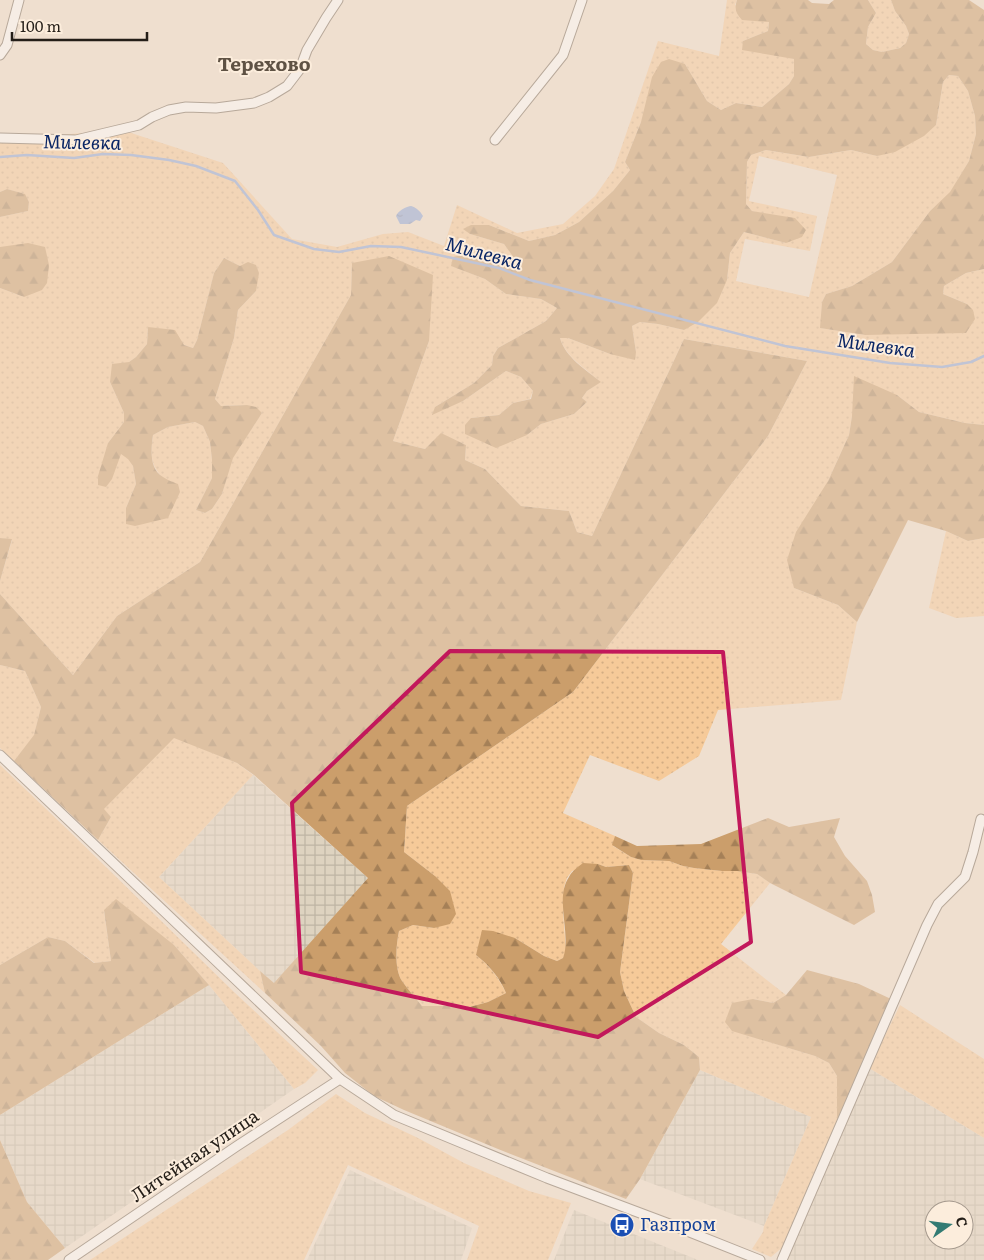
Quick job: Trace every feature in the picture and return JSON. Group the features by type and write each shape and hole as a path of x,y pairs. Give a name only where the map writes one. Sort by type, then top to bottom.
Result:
{"street":[{"path":"0,55 7,45 19,0"},
{"path":"0,138 76,140 140,125 152,117 186,106 216,108 254,102 269,97 287,86 300,69 307,50 338,0"},
{"path":"495,140 563,55 582,0"},
{"path":"0,756 340,1079 394,1115 547,1178 760,1260"},
{"path":"782,1260 927,925 938,904 965,877 981,819"},
{"name":"Литейная улица","path":"69,1260 340,1079"}],"highlighted area":[{"path":"450,651 723,652 751,942 598,1037 301,972 292,803"}],"shaded area":[{"path":"727,0 737,0 735,5 769,22 768,31 743,41 794,59 794,76 789,84 762,107 736,103 721,110 707,101 685,64 641,122 625,162 630,170 613,191 579,222 555,235 529,241 489,225 470,234 504,244 515,259 470,253 452,266 485,279 506,294 541,299 557,308 546,321 498,348 493,356 492,365 474,383 435,407 463,401 506,371 521,377 533,391 530,399 513,403 499,415 471,418 527,435 541,424 574,414 587,402 582,398 587,391 600,382 572,357 560,338 568,338 610,354 636,352 632,326 640,322 684,330 727,280 730,253 744,232 786,243 760,213 752,211 746,204 747,162 751,155 766,150 809,157 851,150 877,156 936,125 943,82 949,75 958,76 968,91 975,116 976,134 969,161 950,193 930,211 892,262 852,286 826,294 822,302 821,328 865,335 967,304 943,294 944,286 966,273 984,269 984,425 965,423 919,412 897,395 852,416 849,435 828,481 794,588 838,605 857,622 841,700 718,710 699,756 659,781 590,755 563,813 615,836 613,846 631,857 641,860 669,861 694,868 757,874 770,883 721,944 786,995 773,1003 753,999 753,1037 815,1056 829,1063 837,1076 837,1120 784,1246 771,1257 752,1249 763,1232 811,1117 700,1070 699,1057 684,1045 659,1033 636,1017 624,991 620,972 633,873 629,865 606,867 598,864 572,871 567,878 564,887 563,912 566,951 563,958 557,961 544,956 515,938 476,955 493,972 506,993 488,1002 466,1008 422,1006 399,976 397,950 399,931 413,925 434,928 435,876 404,852 407,806 573,692 768,436 807,361 684,339 592,536 577,532 569,511 521,506 485,469 465,460 466,445 441,434 425,449 393,441 429,341 352,263 351,295 200,562 117,616 73,675 0,594 0,581 12,540 0,538 0,288 24,297 2,247 0,247 0,217 28,211 29,202 24,194 7,189 0,192 0,136 45,136 122,130 223,163 292,239 337,247 383,234 408,232 444,246 457,205 517,233 563,224 595,196 614,169 658,41 719,56","holes":["759,156 837,175 809,297 736,281 745,239 810,251 817,216 749,201","224,258 240,266 256,291 238,310 234,338 215,399 221,406 247,405 262,413 232,458 222,494 212,509 205,513 196,510 212,478 212,460 210,442 203,426 195,422 168,427 153,435 153,462 162,477 126,508 136,484 133,466 129,459 108,443 124,422 124,413 110,382 147,344 148,327 193,348 197,340 214,273"]},
{"path":"868,0 891,0 895,11 906,26 909,34 906,43 900,48 882,52 873,50 866,44 868,27 876,13"},
{"path":"946,531 968,541 984,538 984,616 956,618 929,608"},
{"path":"0,665 25,671 41,707 34,736 14,761 0,748"},
{"path":"174,737 237,763 253,775 159,877 260,971 265,993 98,840 111,817 103,809"},
{"path":"0,765 234,992 318,1070 305,1083 294,1089 174,945 104,911 111,961 95,963 65,941 48,937 0,965"},
{"path":"253,775 368,878 274,984 159,877"},
{"path":"209,985 294,1089 65,1248 27,1202 0,1140 0,1115"},
{"path":"900,1005 984,1059 984,1138 869,1068"},
{"path":"869,1068 984,1138 984,1260 787,1260"},
{"path":"700,1070 811,1117 764,1226 640,1179"},
{"path":"336,1094 365,1113 418,1138 464,1163 529,1191 571,1203 548,1260 467,1260 479,1226 348,1165 304,1260 90,1260 288,1130"},
{"path":"350,1170 472,1228 461,1260 307,1260"},
{"path":"574,1210 698,1260 554,1260"}],"green space":[{"path":"737,0 808,0 812,3 829,4 834,0 868,0 876,13 868,27 866,44 873,50 882,52 900,48 906,43 909,34 906,26 895,11 891,0 969,0 984,10 984,269 966,273 944,286 943,294 967,304 973,310 975,319 966,333 865,335 820,328 822,302 826,294 852,286 892,262 930,211 950,192 969,161 976,134 975,116 968,91 958,76 949,75 943,82 936,125 924,136 895,152 877,156 851,150 809,157 766,150 751,155 747,162 746,204 752,211 795,218 806,230 802,237 786,243 744,232 730,253 727,280 717,303 698,322 684,330 640,322 632,326 636,352 635,360 610,354 568,338 560,338 571,357 601,382 587,391 582,398 587,402 574,414 541,424 527,435 496,448 465,434 465,425 471,418 499,415 513,403 531,399 533,391 521,377 506,371 463,401 432,415 435,407 474,383 492,365 493,356 498,348 546,321 557,308 541,299 506,294 485,279 451,266 453,257 470,253 514,258 504,244 470,234 463,229 471,225 489,225 529,241 555,235 579,222 613,191 630,170 625,162 641,122 652,77 661,62 669,59 685,64 707,101 721,110 736,103 762,107 789,84 794,76 794,59 742,50 743,41 768,31 769,22 742,20 736,11"},
{"path":"7,189 25,194 29,202 28,211 0,217 0,192"},
{"path":"28,243 45,247 49,265 47,283 42,290 24,297 0,288 0,247"},
{"path":"389,256 433,275 429,341 393,441 425,449 441,433 466,445 465,460 485,469 521,506 569,511 577,532 592,536 684,339 807,361 768,436 573,692 407,806 404,852 435,876 450,891 456,914 450,924 434,928 413,925 399,931 396,957 399,976 422,1006 466,1008 488,1002 506,993 494,972 476,955 482,930 493,931 515,938 544,956 557,961 563,958 566,938 563,896 570,875 583,863 598,864 606,867 629,865 633,873 620,972 624,991 636,1017 659,1033 684,1045 699,1057 700,1070 640,1179 626,1199 498,1149 374,1096 345,1073 321,1046 265,993 260,971 274,983 368,878 254,775 237,763 174,738 104,809 111,817 98,840 14,761 34,735 41,707 25,671 0,665 0,594 73,675 117,616 200,562 351,295 352,263"},
{"path":"224,258 240,266 248,262 256,265 259,273 256,291 238,310 234,338 215,399 221,406 247,405 256,407 262,413 233,458 222,494 212,509 205,513 196,510 212,478 210,442 203,426 195,422 168,427 153,435 152,458 155,469 165,478 178,484 180,492 168,518 135,526 126,524 126,508 136,484 133,466 128,459 121,454 112,479 106,487 98,485 98,476 108,443 124,422 124,413 110,382 112,364 129,362 136,357 147,344 148,327 175,330 184,345 193,348 197,340 214,273"},
{"path":"854,376 897,395 919,412 965,423 984,425 984,538 968,541 946,531 908,520 857,622 838,605 794,588 787,560 796,532 828,481 849,435"},
{"path":"0,538 12,539 0,581"},
{"path":"768,818 789,827 840,818 834,837 845,856 867,881 875,912 854,925 770,883 757,874 694,868 669,861 641,860 631,857 612,845 615,836 637,846 701,844"},
{"path":"116,899 174,945 209,985 0,1115 0,965 48,937 65,941 94,963 111,961 104,910"},
{"path":"807,970 859,984 891,999 837,1120 837,1076 829,1063 815,1056 732,1031 725,1022 732,1003 753,999 773,1003 786,995"},
{"path":"0,1140 27,1202 65,1248 48,1260 0,1260"}],"water":[{"path":"411,206 423,216 420,221 416,220 410,224 400,224 396,216 397,214 406,207"}],"waterway":[{"name":"Милевка","path":"0,157 27,155 74,158 103,154 131,155 169,160 196,166 235,181 258,210 274,235 314,249 339,252 371,246 401,247 499,268 530,280 785,346 890,363 942,367 971,362 984,356"}],"place":[{"name":"Газпром","path":"622,1225"}],"district":[{"name":"Терехово","path":"264,64"}]}
